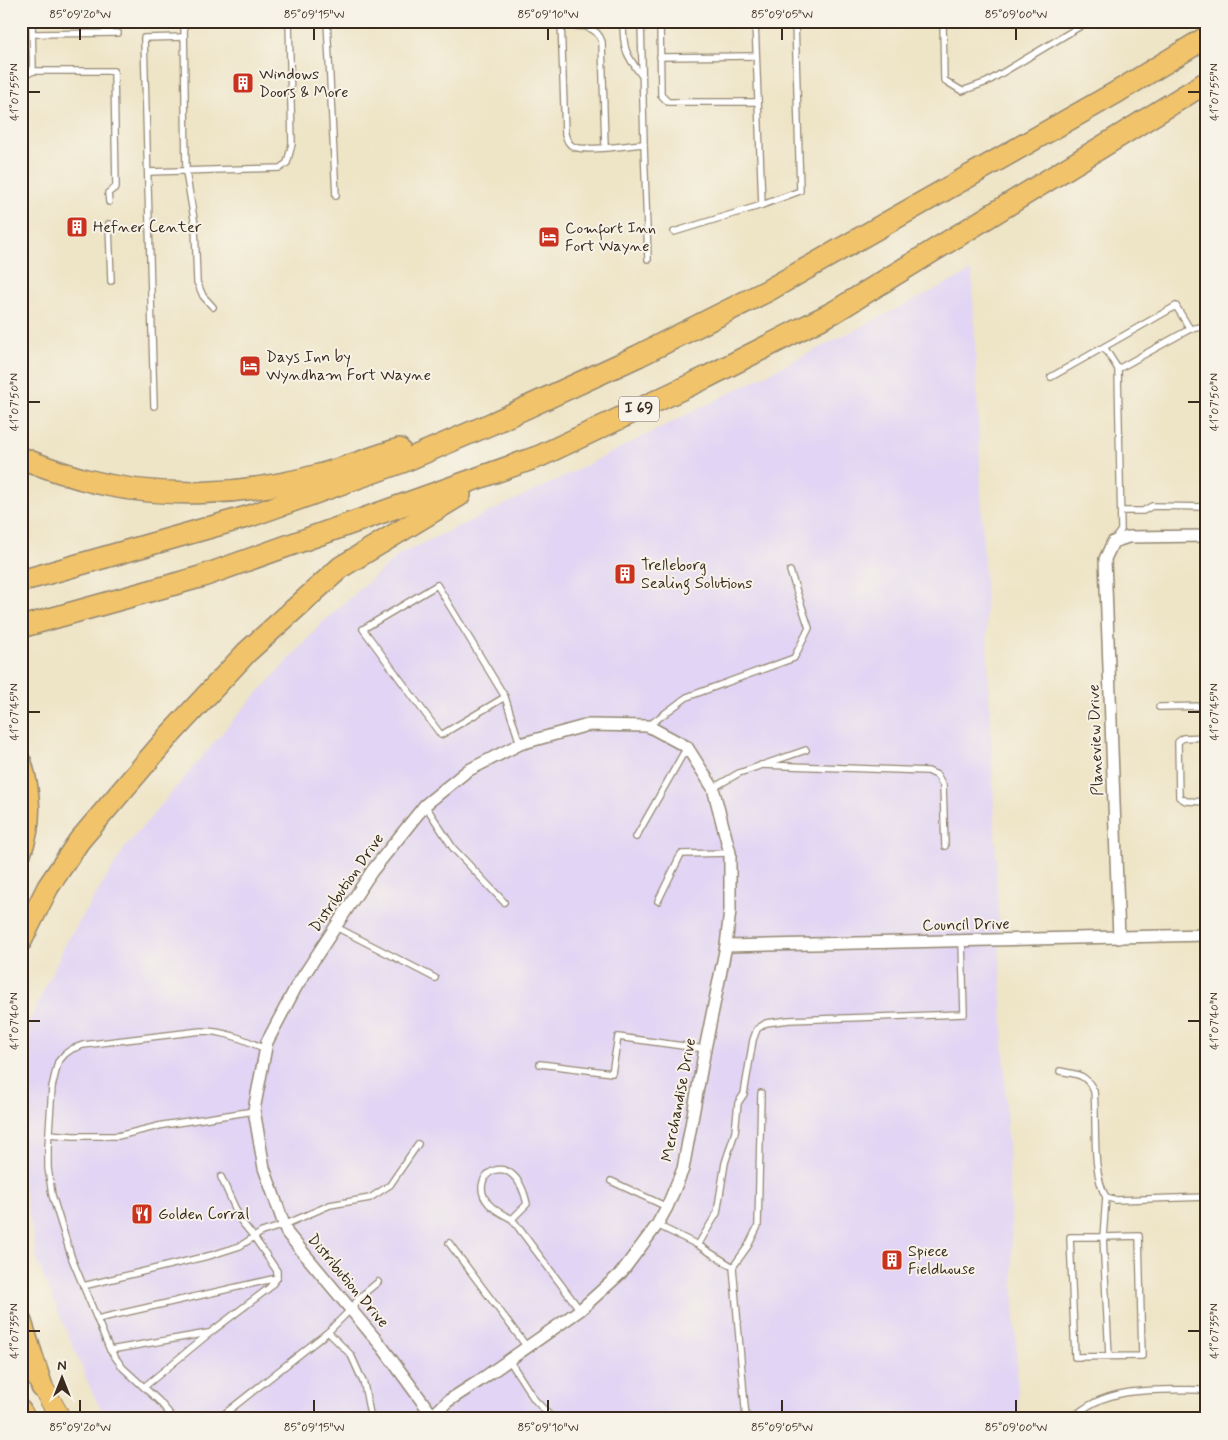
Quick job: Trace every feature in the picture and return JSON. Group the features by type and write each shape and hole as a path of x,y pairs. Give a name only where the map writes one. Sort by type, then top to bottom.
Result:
{"highway":[{"path":"21,581 250,516 402,462 493,423 638,356 767,291 1117,92 1207,37"},
{"name":"I 69","path":"21,627 200,577 540,456 705,378 834,312 1207,82"},
{"path":"21,458 87,480 137,490 226,491 282,483 320,474 374,456 493,423"},
{"path":"21,941 48,887 79,841 167,738 247,652 341,567 503,469"},
{"path":"21,763 26,777 28,798 28,818 21,850"},
{"path":"21,1322 42,1387"},
{"path":"21,1349 61,1419"},
{"path":"21,1410 26,1419"}],"street":[{"path":"1113,542 1128,537 1207,536"},
{"name":"Planeview Drive","path":"1113,542 1105,559 1119,938"},
{"name":"Distribution Drive","path":"430,1417 382,1348 287,1233 264,1168 254,1112 267,1042 296,987 372,871 425,805 467,771 520,744 588,724 648,726 687,747 713,788 730,853 730,910 726,946"},
{"name":"Council Drive","path":"726,946 1207,935"},
{"name":"Merchandise Drive","path":"430,1417 448,1401 580,1310 621,1273 657,1225 667,1207 682,1170 726,946"}],"lane":[{"path":"32,21 33,71"},
{"path":"184,21 186,172 195,225 198,282 203,296 213,307"},
{"path":"148,172 280,168 287,163 291,154 293,131 289,21"},
{"path":"327,21 336,196"},
{"path":"623,21 623,42 628,58 642,76"},
{"path":"641,21 648,259"},
{"path":"660,21 661,95 668,102 758,102"},
{"path":"755,21 762,206"},
{"path":"674,232 762,206 800,191 795,22 824,21"},
{"path":"943,21 944,80 962,91 987,82 1089,21"},
{"path":"605,147 602,42 599,34 592,29 561,24 565,134 568,142 574,147 585,148 605,147 644,144"},
{"path":"32,34 118,33"},
{"path":"154,406 144,38 184,37"},
{"path":"660,57 756,56"},
{"path":"24,76 33,71 114,71 116,187 108,193 109,202"},
{"path":"109,224 111,281"},
{"path":"1051,377 1176,306 1190,329"},
{"path":"1118,369 1190,329 1207,326"},
{"path":"1104,347 1118,369 1121,530 1113,542"},
{"path":"1120,511 1143,511 1152,506 1207,507"},
{"path":"648,726 687,697 794,658 809,628 790,572"},
{"path":"505,697 441,734 363,629 437,585 505,697 520,744"},
{"path":"1159,707 1207,706"},
{"path":"1207,737 1183,738 1178,742 1179,798 1186,801 1207,802"},
{"path":"636,837 687,747"},
{"path":"713,788 738,773 806,750"},
{"path":"762,765 928,771 937,775 943,784 945,846"},
{"path":"425,805 453,848 504,902"},
{"path":"658,901 680,854 730,853"},
{"path":"336,928 435,978"},
{"path":"698,1245 717,1213 725,1164 735,1132 738,1103 744,1094 753,1040 757,1029 766,1023 789,1020 964,1014 962,941"},
{"path":"174,1419 159,1401 123,1368 110,1350 72,1259 52,1195 48,1168 52,1087 58,1062 72,1049 83,1045 200,1030 233,1035 266,1049"},
{"path":"540,1064 612,1073 618,1037 705,1049"},
{"path":"1060,1071 1088,1080 1094,1091 1098,1174 1101,1190 1106,1197 1116,1200 1207,1197"},
{"path":"746,1419 733,1267 748,1246 758,1226 761,1093"},
{"path":"49,1134 118,1136 163,1125 254,1112"},
{"path":"83,1286 212,1255 240,1246 262,1232 284,1225 330,1205 370,1198 390,1185 418,1144"},
{"path":"512,1219 527,1204 524,1192 513,1174 501,1169 492,1171 484,1178 482,1189 485,1198 490,1205 512,1219 580,1310"},
{"path":"144,1387 211,1332 269,1288 277,1278 277,1271 254,1237 241,1222 221,1177"},
{"path":"611,1181 667,1207"},
{"path":"1106,1197 1103,1237 1109,1356"},
{"path":"657,1225 698,1245 733,1267"},
{"path":"1139,1236 1142,1356 1075,1357 1070,1237 1103,1237 1139,1236"},
{"path":"450,1243 527,1347"},
{"path":"97,1319 277,1278"},
{"path":"218,1419 328,1332 360,1297 378,1282"},
{"path":"110,1350 211,1332"},
{"path":"328,1332 351,1355 364,1384 371,1419"},
{"path":"509,1360 534,1399 553,1419"},
{"path":"1072,1419 1080,1411 1094,1403 1126,1393 1207,1390"}],"shaded area":[{"path":"972,271 1019,1419 106,1419 94,1396 38,1264 21,1172 21,1039 65,945 124,849 233,720 325,620 400,554 557,480"}],"place":[{"name":"Windows Doors & More","path":"243,83"},
{"name":"Hefner Center","path":"77,227"},
{"name":"Comfort Inn Fort Wayne","path":"549,237"},
{"name":"Days Inn by Wyndham Fort Wayne","path":"250,366"},
{"name":"Trelleborg Sealing Solutions","path":"625,574"},
{"name":"Golden Corral","path":"142,1214"},
{"name":"Spiece Fieldhouse","path":"892,1260"}]}
